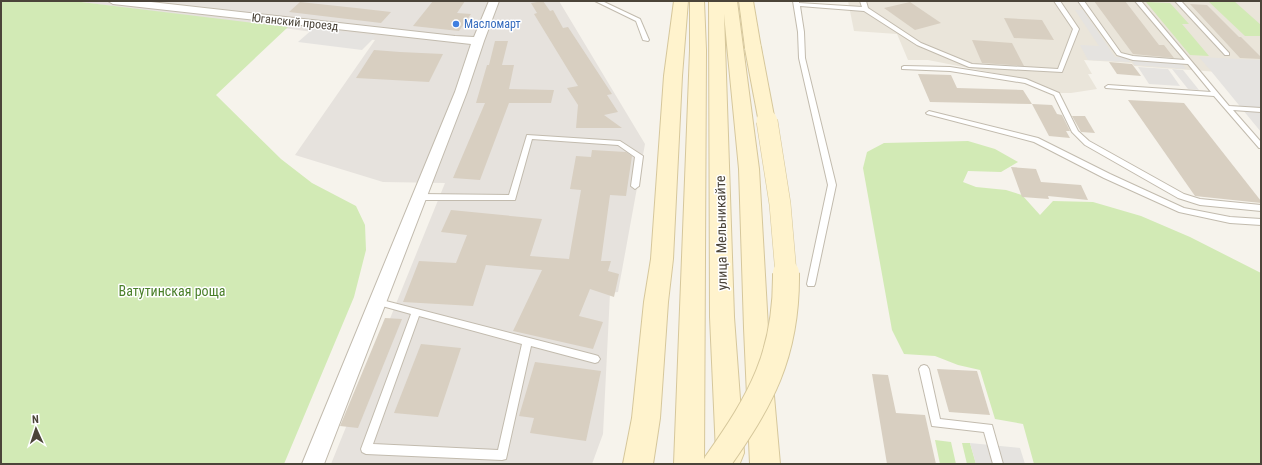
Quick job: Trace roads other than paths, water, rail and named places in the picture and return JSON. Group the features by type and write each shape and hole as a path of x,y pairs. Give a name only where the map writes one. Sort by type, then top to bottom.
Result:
{"main road":[{"path":"638,464 646,418 656,302 662,259 673,76 681,1"},
{"name":"улица Мельникайте","path":"697,1 719,104 722,317 730,464"},
{"name":"улица Мельникайте","path":"689,464 707,50 716,1"},
{"path":"730,1 749,169 756,328 765,464"},
{"path":"716,464 752,413 774,363 784,320 787,278 783,224 746,1"}],"street":[{"name":"Юганский проезд","path":"113,1 153,3 455,40 478,41"},
{"path":"313,464 461,92 478,41 494,1"}],"lane":[{"path":"598,1 638,20 646,40"},
{"path":"864,1 865,9"},
{"path":"811,284 832,185 802,58 801,32 797,3 865,9 919,44 971,66 1060,71 1076,29 1057,1"},
{"path":"1081,1 1119,54 1133,58 1190,62"},
{"path":"1138,1 1215,94 1261,146"},
{"path":"1178,1 1227,54"},
{"path":"904,68 950,69 1026,81 1057,94 1074,132 1087,143 1181,196 1200,202 1261,208"},
{"path":"1108,87 1215,94"},
{"path":"1227,108 1261,110"},
{"path":"929,113 1036,140 1107,176 1182,210 1230,220 1261,222"},
{"path":"420,196 512,198 529,137 620,144 640,156 635,186"},
{"path":"378,302 595,359"},
{"path":"416,312 366,449 502,455 527,341"},
{"path":"924,369 936,423 988,428 998,464"}],"place":[{"name":"Масломарт","path":"456,24"}],"park label":[{"name":"Ватутинская роща","path":"172,291"}]}
